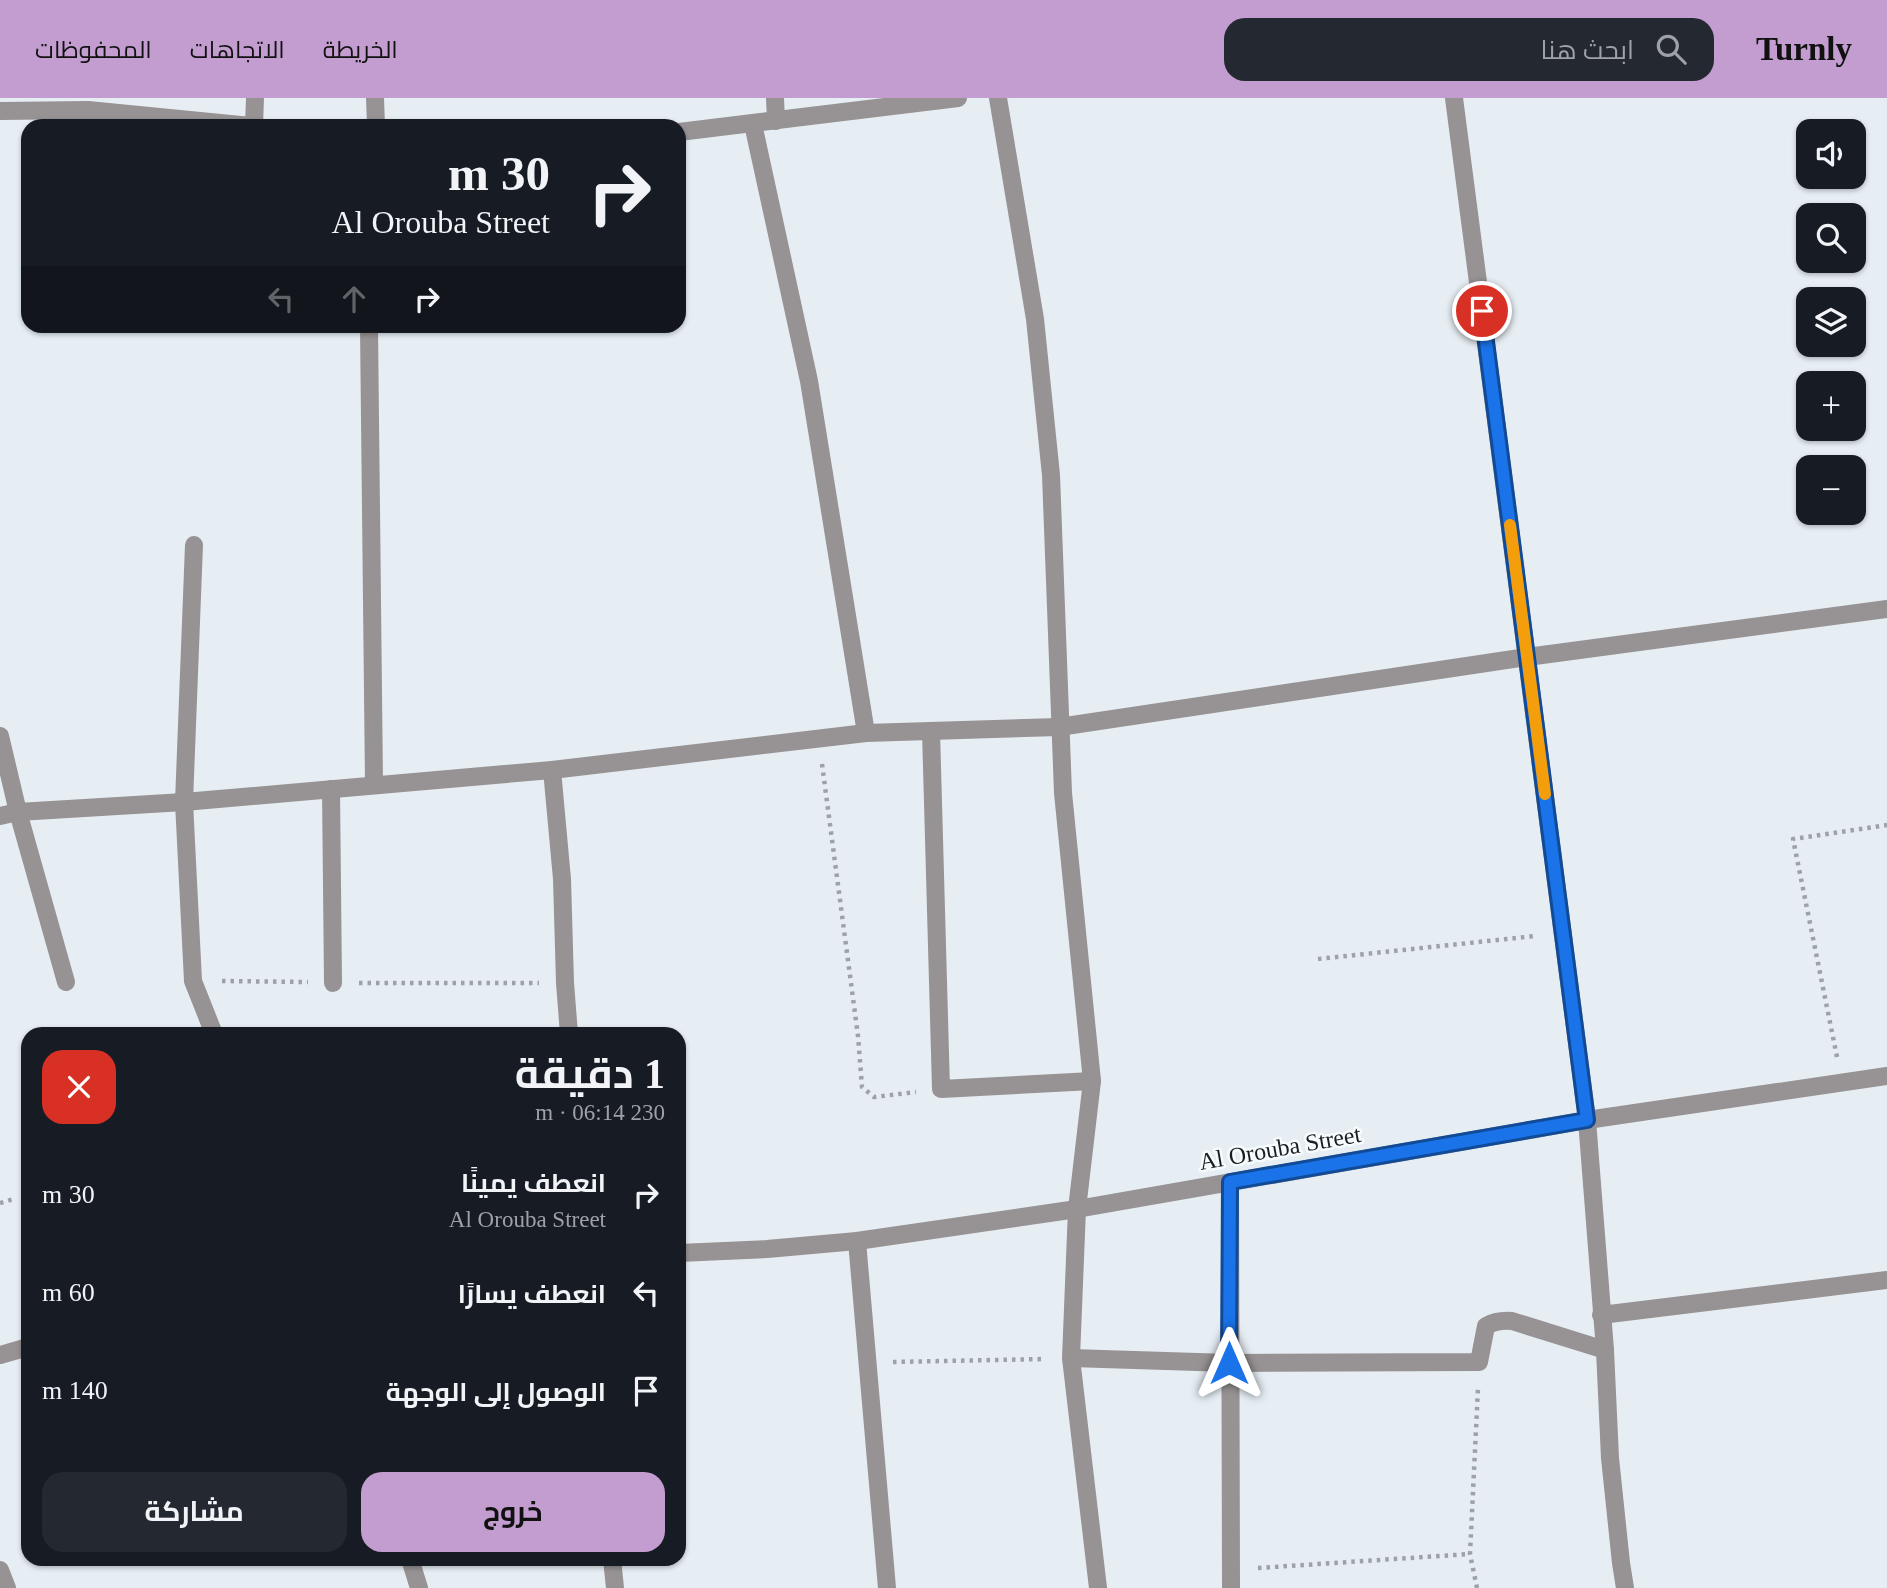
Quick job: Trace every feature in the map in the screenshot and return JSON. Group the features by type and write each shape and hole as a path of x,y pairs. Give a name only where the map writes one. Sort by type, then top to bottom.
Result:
{"street":[{"path":"254,119 255,98"},
{"path":"375,98 376,119"},
{"path":"775,98 776,121"},
{"path":"686,131 958,98"},
{"path":"999,98 1035,319 1050,462 1059,727 1065,820 1092,1081 1077,1209 1071,1358 1098,1588"},
{"path":"1454,98 1587,1120 1605,1350 1610,1458 1625,1588"},
{"path":"0,111 88,110 181,119"},
{"path":"753,124 809,381 866,733"},
{"path":"369,333 374,784"},
{"path":"194,545 184,802 193,981 211,1027"},
{"path":"9,814 184,802 552,770 866,733 1059,727 1527,657 1887,609"},
{"path":"931,731 941,1089 1092,1081"},
{"path":"0,736 9,814 66,982"},
{"path":"552,770 562,878 568,1027"},
{"path":"331,789 333,983"},
{"name":"Al Orouba Street","path":"686,1253 857,1241 1077,1209 1587,1120 1887,1076"},
{"path":"1230,1182 1230,1579"},
{"path":"857,1241 887,1588"},
{"path":"1601,1315 1887,1280"},
{"path":"1071,1358 1229,1363 1479,1362 1486,1326 1503,1320 1605,1350"},
{"path":"0,1355 21,1349"},
{"path":"412,1566 419,1588"},
{"path":"613,1566 615,1588"},
{"path":"0,1570 7,1588"}],"path":[{"path":"819,740 858,1036 862,1087 874,1097 941,1089"},
{"path":"1843,1083 1793,839 1887,825"},
{"path":"1318,960 1564,933"},
{"path":"193,981 565,983"},
{"path":"0,1203 14,1199"},
{"path":"869,1363 1071,1358"},
{"path":"1477,1588 1470,1554 1479,1362"},
{"path":"1230,1579 1470,1554"}],"slow traffic":[{"path":"1510,525 1545,794"}],"route":[{"path":"1229,1363 1230,1182 1587,1120 1482,311"}]}
